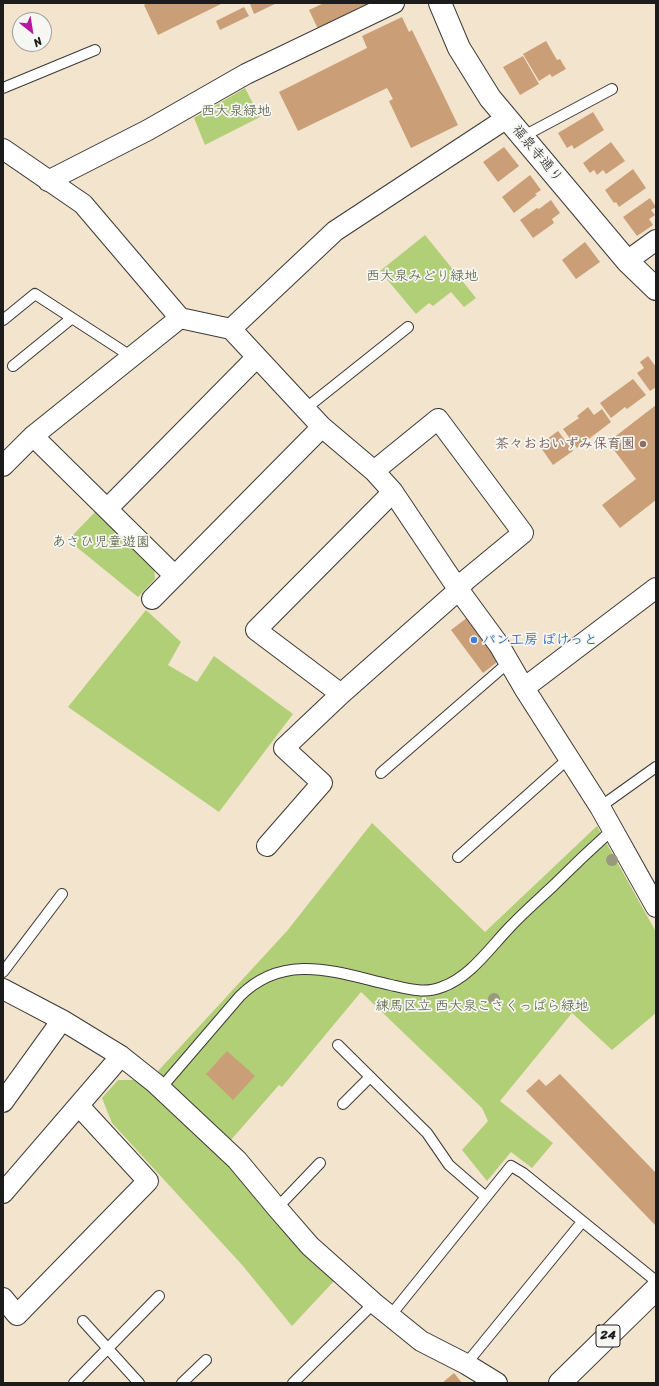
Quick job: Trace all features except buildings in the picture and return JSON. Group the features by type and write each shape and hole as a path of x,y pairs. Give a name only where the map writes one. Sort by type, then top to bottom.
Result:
{"street":[{"path":"48,181 148,130 246,74 394,3"},
{"name":"福泉寺通り","path":"440,3 460,48 482,85 507,118 627,261 656,289"},
{"path":"231,329 335,231 507,118"},
{"path":"3,150 83,204 180,318 231,329 322,427 374,471 393,492 458,589 499,645 524,688 600,807 656,907"},
{"path":"627,261 656,240"},
{"path":"3,466 33,436 180,318"},
{"path":"107,509 257,357"},
{"path":"267,846 322,783 284,748 341,694 523,533 438,420 374,471"},
{"path":"152,599 322,427"},
{"path":"33,436 175,576"},
{"path":"341,694 256,630 393,492"},
{"path":"524,688 656,588"},
{"path":"6,997 62,1020 121,1056 161,1088 237,1160 310,1246 374,1303 421,1341 466,1364 497,1383"},
{"path":"3,1102 62,1020"},
{"path":"3,1193 121,1056"},
{"path":"3,1298 17,1315 148,1181 79,1106"},
{"name":"24","path":"560,1383 656,1289"}],"lane":[{"path":"3,88 95,50"},
{"path":"522,136 612,89"},
{"path":"3,320 35,294 132,357"},
{"path":"13,366 72,318"},
{"path":"305,409 408,327"},
{"path":"381,774 509,662"},
{"path":"458,856 569,758"},
{"path":"600,807 656,767"},
{"path":"161,1088 250,986 279,972 300,969 322,970 420,991 441,988 453,982 476,963 510,927 612,830"},
{"path":"3,972 62,894"},
{"path":"338,1045 427,1133 449,1165 486,1197"},
{"path":"343,1104 370,1077"},
{"path":"277,1208 320,1162"},
{"path":"390,1316 511,1166 523,1173 656,1281"},
{"path":"466,1364 582,1222"},
{"path":"74,1383 159,1296"},
{"path":"293,1383 374,1303"},
{"path":"83,1321 139,1383"},
{"path":"182,1383 206,1360"}],"green space":[{"name":"西大泉緑地","path":"245,88 260,117 205,145 194,118"},
{"name":"西大泉みどり緑地","path":"425,235 476,298 464,307 451,292 433,306 429,303 416,314 380,271"},
{"name":"あさひ児童遊園","path":"96,511 154,567 155,579 138,597 68,540"},
{"path":"146,610 181,642 168,665 197,682 214,656 293,714 219,812 68,707"},
{"name":"練馬区立 西大泉こさくっぱら緑地","path":"372,823 485,932 597,826 656,932 656,1013 612,1050 572,1013 500,1101 553,1143 532,1168 511,1152 487,1181 462,1150 488,1121 482,1108 361,992 282,1087 279,1085 230,1141 158,1071 287,931"},
{"path":"118,1080 140,1080 236,1172 286,1233 334,1281 292,1326 243,1266 112,1123 102,1098"}],"place":[{"name":"茶々おおいずみ保育園","path":"643,444"},
{"name":"パン工房 ぽけっと","path":"474,640"}]}
